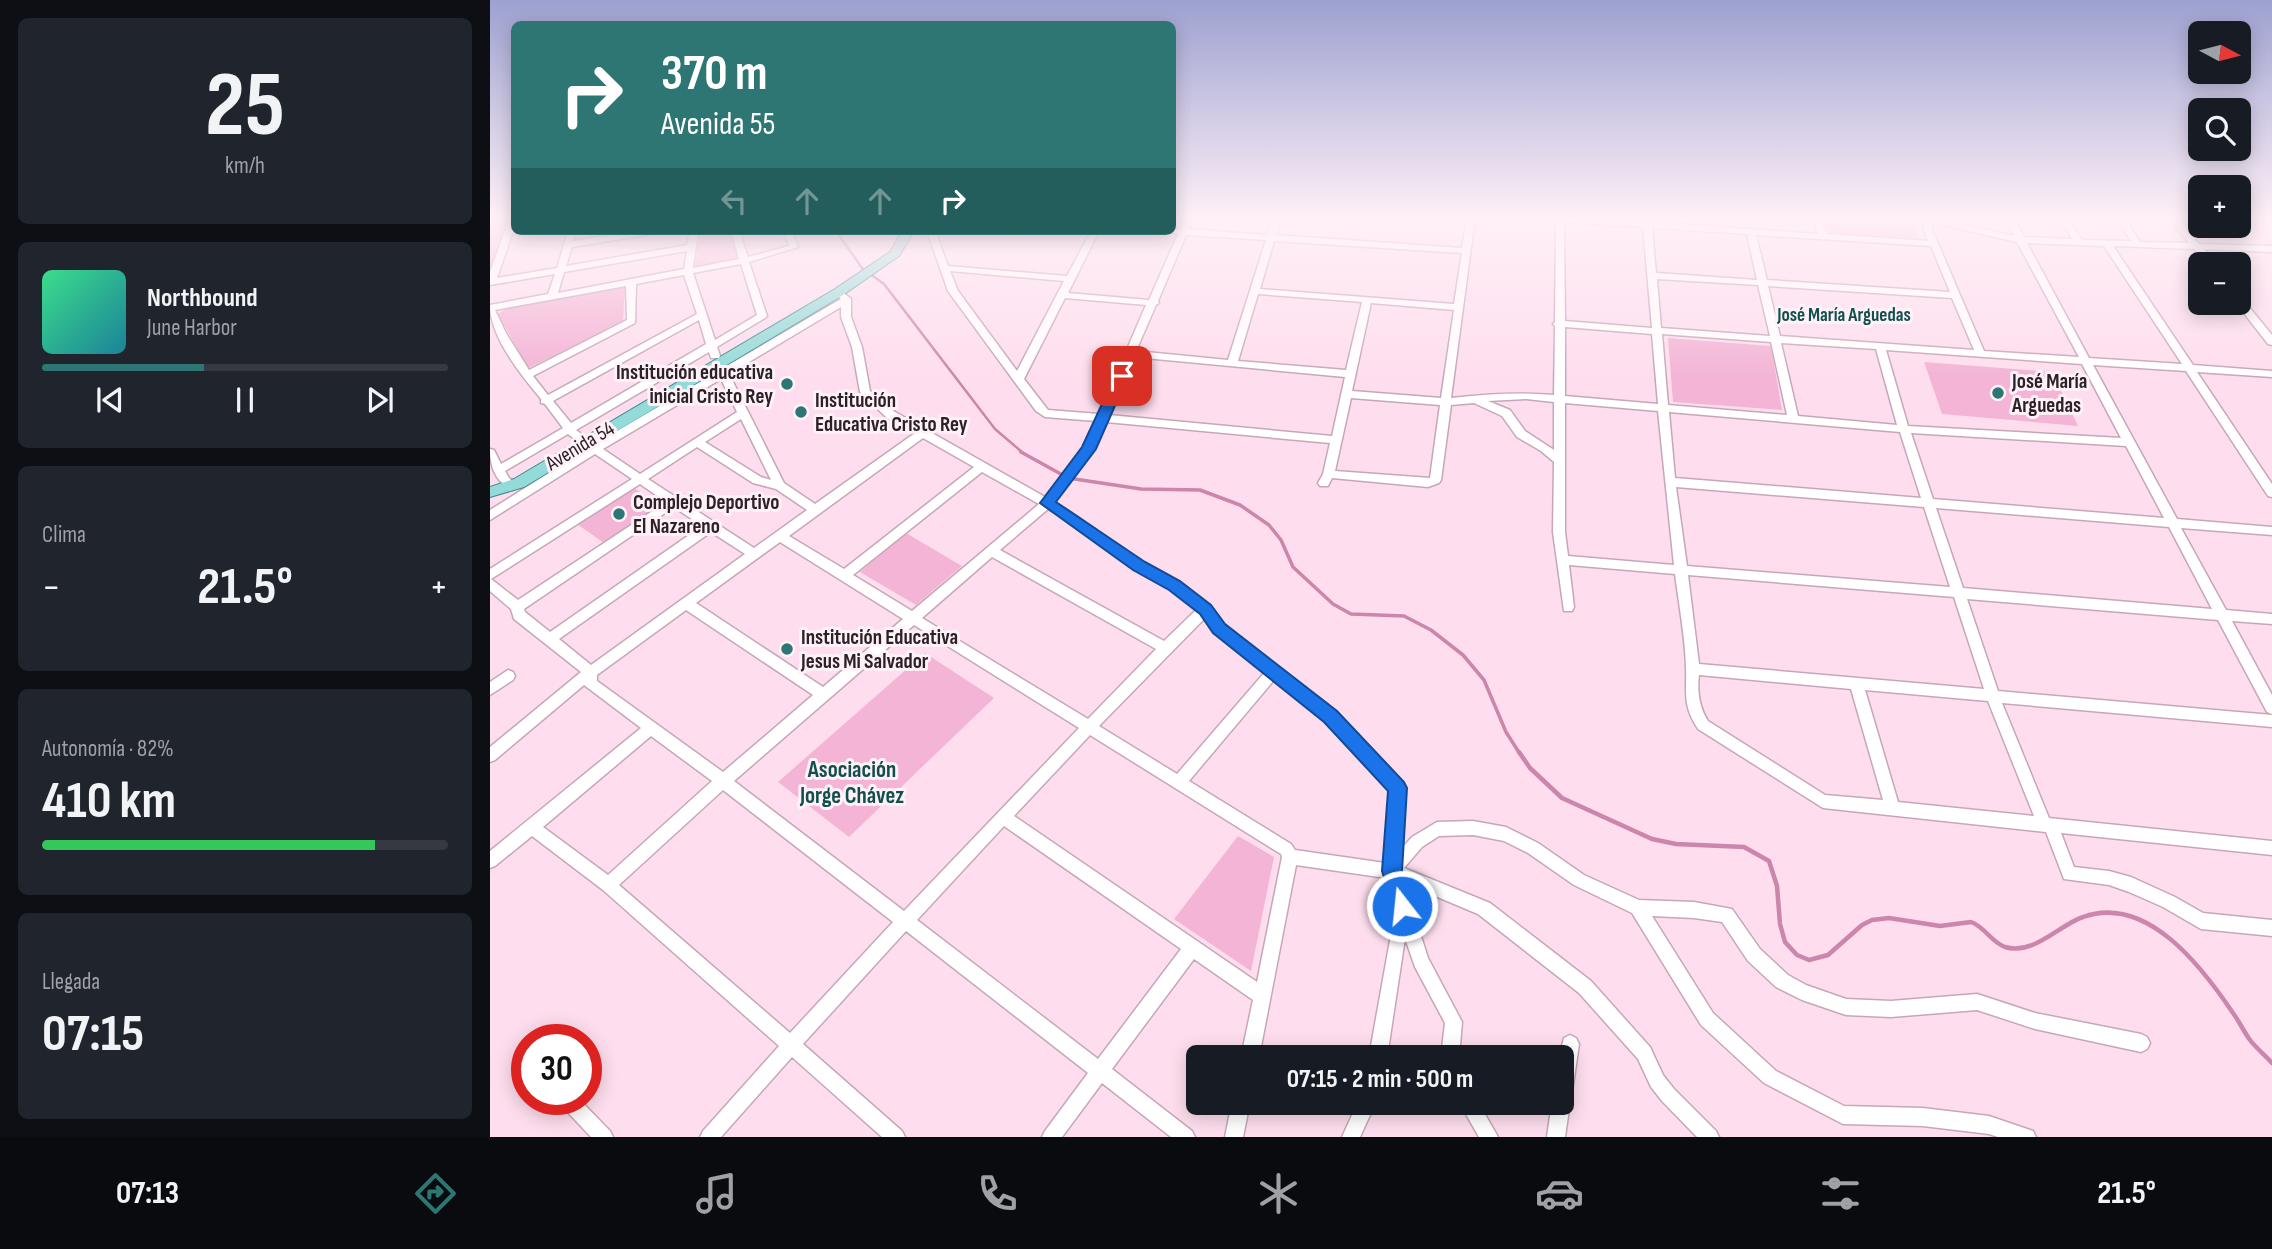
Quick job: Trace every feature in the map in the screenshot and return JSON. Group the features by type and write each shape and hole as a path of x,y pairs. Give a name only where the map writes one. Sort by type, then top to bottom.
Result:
{"main road":[{"name":"Avenida 54","path":"490,491 498,468 581,439 717,360 857,271"},
{"name":"Avenida 54","path":"717,360 842,297 874,271"}],"street":[{"path":"491,282 550,271"},
{"path":"553,295 560,271"},
{"path":"693,271 553,295 490,309 496,335 545,401 581,439 754,554"},
{"path":"490,516 581,439 717,360 762,317 747,271"},
{"path":"945,271 953,290 1045,414 1336,440"},
{"path":"979,271 1070,279"},
{"path":"1018,380 1074,271"},
{"path":"608,885 723,781 1047,503 1079,464 1103,420 1154,303 1164,271"},
{"path":"1232,363 1260,271"},
{"path":"1367,299 1326,479 1428,483 1435,480 1448,402 1463,271"},
{"path":"1559,271 1559,461 1562,560 1568,607"},
{"path":"1652,271 1670,482 1693,669 1691,678 1697,715 1703,725 1823,801 2272,848"},
{"path":"1760,271 1793,418"},
{"path":"1945,271 1980,354"},
{"path":"2038,271 2272,708"},
{"path":"2125,271 2272,493"},
{"path":"688,272 717,360 780,486"},
{"path":"1653,276 1955,295"},
{"path":"527,375 632,321 631,283"},
{"path":"1254,291 1458,307"},
{"path":"1061,295 1154,303"},
{"path":"842,297 865,392 891,415 1047,503 1098,535 1139,566 1175,585 1206,609 1219,628 1330,717 1398,788 1392,871 1421,961 1454,1021 1451,1045"},
{"path":"545,401 701,315"},
{"path":"2251,315 2272,342"},
{"path":"1558,324 2272,374"},
{"path":"1880,346 1904,429 1993,697 2069,874 2109,877 2132,885 2201,921 2272,928"},
{"path":"1131,354 1350,374"},
{"path":"1346,394 1448,402 1472,398 1559,399 1904,429 2129,442"},
{"path":"1472,398 1506,413 1521,434 1545,448 1559,461"},
{"path":"490,575 743,413"},
{"path":"490,756 591,672 922,433"},
{"path":"498,468 581,439"},
{"path":"696,442 757,480 780,486 816,510"},
{"path":"844,576 982,466"},
{"path":"1670,482 2272,531"},
{"path":"517,607 674,502"},
{"path":"550,639 711,526"},
{"path":"780,536 1286,849 1290,857 1252,1045"},
{"path":"993,552 1165,648"},
{"path":"1562,560 2272,619"},
{"path":"490,584 517,607 519,615 591,672"},
{"path":"686,603 824,695"},
{"path":"709,1137 790,1043 904,920 1165,648 1206,609"},
{"path":"1693,669 2272,721"},
{"path":"1178,783 1274,671"},
{"path":"591,672 590,683 723,781 1186,1137"},
{"path":"490,689 508,676"},
{"path":"1857,685 1892,808"},
{"path":"490,861 651,728"},
{"path":"1003,817 1262,996"},
{"path":"533,828 608,885 897,1137"},
{"path":"1392,871 1417,842 1437,829 1473,828 1506,835 1533,848 1579,880 1638,908 1694,910 1726,915 1742,934 1754,955 1782,981 1802,992 1846,1007 1891,1009 1978,1002 2035,1021 2141,1043"},
{"path":"1290,857 1392,871 1484,908 1585,987 1644,1053 1657,1081 1668,1095 1710,1137"},
{"path":"1380,1045 1402,906"},
{"path":"1638,908 1707,1019 1770,1077 1843,1115 1923,1116 2028,1137"},
{"path":"1051,1137 1192,948"},
{"path":"583,1115 604,1137"},
{"path":"1234,1137 1238,1115"},
{"path":"1351,1137 1361,1115"},
{"path":"1476,1115 1489,1137"},
{"path":"1556,1137 1559,1115"}],"shaded area":[{"path":"625,287 623,323 528,368 498,314 506,309"},
{"name":"José María Arguedas","path":"1668,338 1771,346 1782,410 1673,402"},
{"name":"José María Arguedas","path":"1924,362 2052,372 2078,426 1942,414"},
{"path":"634,488 660,505 604,543 577,524"},
{"path":"906,533 962,566 916,605 860,572"},
{"path":"925,653 994,698 849,837 778,782"},
{"path":"1238,836 1274,857 1251,971 1174,919"}],"waterway":[{"path":"866,271 884,284 995,429 1023,453"},
{"path":"1021,452 1068,478 1141,489 1200,490 1240,505 1269,525 1281,540 1293,567 1333,604 1351,614 1404,616 1431,630 1463,655 1484,680 1506,732 1520,754"},
{"path":"1519,752 1530,768 1562,798 1652,839 1676,844 1744,847 1769,861 1777,886 1780,924 1785,942 1797,955 1809,960 1828,955 1862,925 1872,920 1889,918 1940,926 1971,922 2000,945 2015,949 2036,944 2083,917 2107,913 2129,916 2150,925 2189,956 2220,995 2250,1040 2272,1063"}],"place":[{"name":"Institución educativa inicial Cristo Rey","path":"787,384"},
{"name":"José María Arguedas","path":"1998,393"},
{"name":"Institución Educativa Cristo Rey","path":"801,412"},
{"name":"Complejo Deportivo El Nazareno","path":"619,514"},
{"name":"Institución Educativa Jesus Mi Salvador","path":"787,649"}],"district":[{"name":"José María Arguedas","path":"1844,315"},
{"name":"Asociación Jorge Chávez","path":"852,783"}],"route":[{"path":"1122,376 1088,449 1047,503 1098,535 1139,566 1175,585 1206,609 1219,628 1330,717 1398,788 1392,871 1402,906"}]}
